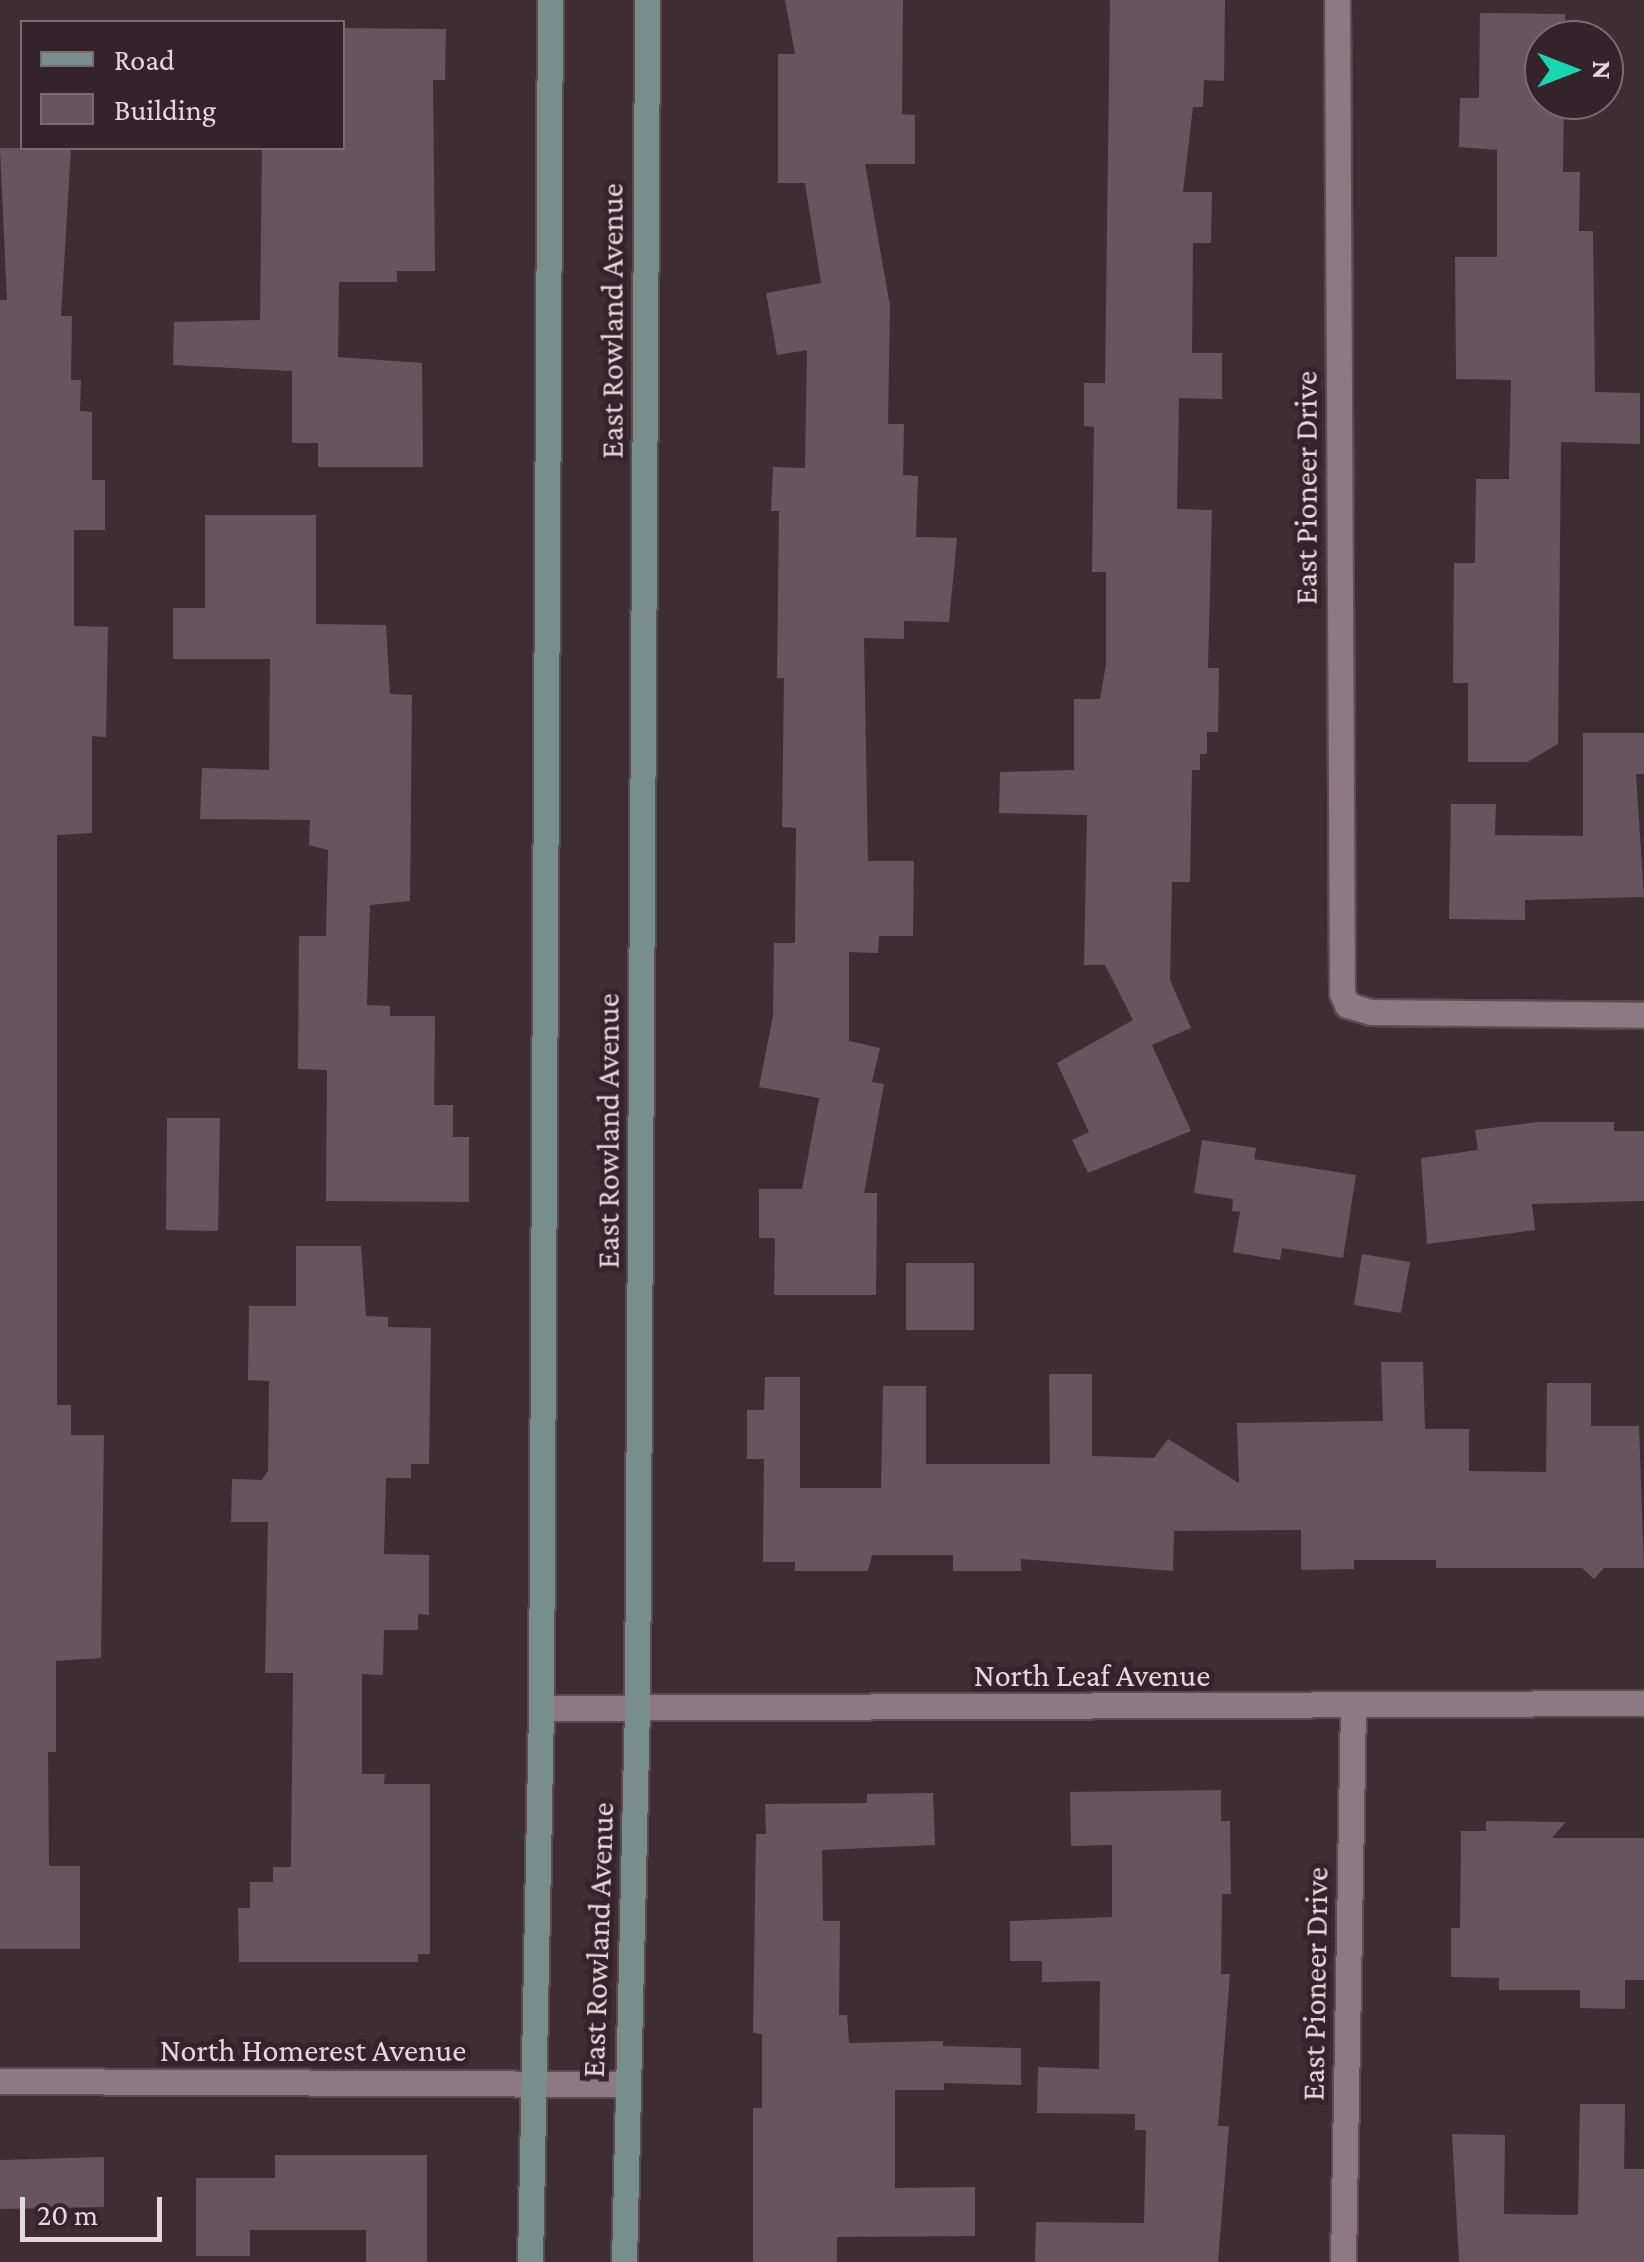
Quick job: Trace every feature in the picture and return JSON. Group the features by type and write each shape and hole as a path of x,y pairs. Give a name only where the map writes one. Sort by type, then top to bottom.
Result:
{"street":[{"name":"East Rowland Avenue","path":"530,2262 530,2084 541,1708 550,0"},
{"name":"East Rowland Avenue","path":"624,2262 638,1708 646,0"},
{"name":"East Pioneer Drive","path":"1337,0 1341,976 1347,1005 1371,1012 1644,1014"},
{"name":"North Leaf Avenue","path":"541,1708 1353,1707 1644,1702"},
{"name":"East Pioneer Drive","path":"1343,2262 1353,1707"},
{"name":"North Homerest Avenue","path":"0,2081 626,2084"}],"building":[{"path":"785,0 903,0 902,114 915,115 915,164 865,164 890,306 888,424 904,424 903,475 918,476 916,537 957,538 949,622 904,621 904,639 864,638 868,861 914,861 913,936 879,936 878,953 849,952 849,1041 880,1048 872,1082 884,1084 864,1193 877,1193 876,1295 774,1295 775,1238 759,1238 759,1189 802,1189 819,1098 759,1087 773,1016 774,943 795,943 796,828 782,827 784,678 777,678 779,511 771,511 773,467 805,468 807,350 777,355 766,293 821,283 805,183 778,183 778,54 795,54"},
{"path":"1110,0 1225,0 1224,81 1204,80 1203,107 1193,107 1183,192 1212,192 1211,243 1193,243 1192,353 1222,353 1222,399 1179,398 1177,509 1212,510 1208,668 1219,668 1218,732 1207,732 1207,754 1200,754 1200,770 1192,770 1190,882 1172,882 1170,980 1191,1028 1152,1045 1191,1131 1088,1173 1072,1140 1089,1132 1057,1063 1133,1020 1105,965 1084,965 1087,815 999,813 1000,772 1074,770 1074,699 1100,699 1106,664 1106,572 1092,572 1094,427 1084,426 1084,383 1105,383"},
{"path":"1480,13 1565,14 1565,20 1524,20 1524,120 1564,120 1563,172 1580,172 1579,231 1593,231 1595,392 1640,393 1640,444 1561,442 1558,744 1527,762 1468,762 1468,683 1453,683 1454,563 1475,563 1476,479 1509,479 1511,380 1456,379 1455,257 1497,257 1497,150 1459,147 1460,98 1479,98"},
{"path":"345,28 446,29 445,80 433,80 435,271 397,271 397,282 339,282 338,357 422,363 423,467 318,467 318,443 292,443 292,371 173,365 174,322 260,320 262,150 345,150"},
{"path":"0,148 71,150 61,316 72,316 71,380 81,380 80,411 92,412 92,480 105,480 105,530 74,530 74,626 108,627 106,737 92,736 92,833 57,835 57,1405 71,1405 71,1435 104,1435 101,1658 56,1661 56,1752 48,1752 49,1866 80,1866 80,1949 0,1949 0,300 7,300"},
{"path":"205,515 316,515 316,624 386,625 390,694 412,695 410,901 370,905 367,1005 390,1006 390,1016 435,1016 434,1105 453,1105 453,1137 469,1137 469,1202 326,1201 327,1070 298,1069 299,936 326,936 328,850 309,845 310,820 200,819 202,768 269,770 270,659 173,659 173,608 205,608"},
{"path":"1583,733 1644,733 1644,774 1636,774 1644,897 1525,900 1525,920 1449,919 1451,804 1496,804 1495,835 1583,836"},
{"path":"167,1118 220,1118 218,1231 166,1230"},
{"path":"1538,1122 1614,1122 1614,1131 1644,1131 1644,1201 1532,1204 1535,1230 1427,1244 1421,1158 1478,1150 1475,1130"},
{"path":"1202,1140 1256,1148 1254,1159 1356,1175 1343,1258 1282,1248 1280,1260 1233,1252 1240,1212 1232,1211 1233,1199 1194,1193"},
{"path":"296,1246 361,1246 366,1316 388,1317 388,1327 431,1328 429,1464 411,1464 411,1478 386,1478 384,1554 429,1555 429,1615 418,1614 418,1630 384,1630 383,1675 362,1674 362,1774 385,1774 384,1784 430,1784 430,1954 418,1954 418,1962 239,1962 238,1908 250,1908 250,1882 273,1882 273,1867 291,1867 293,1673 265,1673 268,1522 231,1522 232,1479 262,1480 268,1471 269,1381 248,1380 249,1306 296,1306"},
{"path":"1362,1254 1410,1262 1401,1313 1354,1305"},
{"path":"906,1263 974,1263 974,1330 906,1330"},
{"path":"1381,1362 1423,1362 1425,1429 1469,1429 1469,1471 1546,1472 1547,1383 1591,1383 1591,1426 1639,1426 1644,1568 1604,1568 1594,1579 1582,1568 1436,1568 1436,1560 1354,1560 1354,1569 1301,1570 1301,1530 1174,1531 1173,1571 1021,1559 1021,1571 953,1571 953,1555 872,1555 868,1571 795,1571 795,1562 763,1562 764,1459 747,1459 747,1410 764,1410 765,1377 800,1377 800,1488 881,1488 883,1386 926,1386 926,1464 1050,1464 1049,1374 1092,1374 1092,1456 1154,1458 1168,1439 1239,1483 1237,1423 1383,1421"},
{"path":"1221,1790 1221,1821 1230,1821 1231,1894 1222,1894 1221,1974 1230,1974 1218,2126 1229,2126 1218,2262 1035,2262 1036,2222 1144,2223 1146,2130 1135,2130 1135,2114 1037,2113 1038,2067 1099,2069 1100,1981 1042,1982 1042,1961 1010,1961 1010,1921 1112,1917 1112,1845 1071,1846 1070,1792"},
{"path":"933,1793 935,1845 822,1850 823,1921 840,1921 839,2015 847,2015 849,2043 943,2041 943,2046 1021,2048 1021,2085 944,2083 944,2090 895,2090 895,2188 975,2187 975,2236 837,2237 837,2262 753,2262 753,2108 762,2108 762,2034 753,2033 756,1834 766,1834 765,1804 867,1803 867,1794"},
{"path":"1486,1821 1566,1822 1552,1838 1644,1838 1644,1980 1625,1980 1625,2009 1580,2008 1580,1990 1499,1990 1499,1978 1451,1977 1451,1928 1460,1928 1461,1831 1486,1831"},
{"path":"1580,2104 1625,2104 1624,2169 1644,2169 1644,2262 1459,2262 1452,2134 1505,2135 1504,2214 1578,2215"},
{"path":"275,2155 427,2155 427,2262 366,2262 366,2230 250,2230 250,2256 196,2256 196,2178 275,2178"},
{"path":"104,2157 104,2207 0,2209 0,2160"}]}
